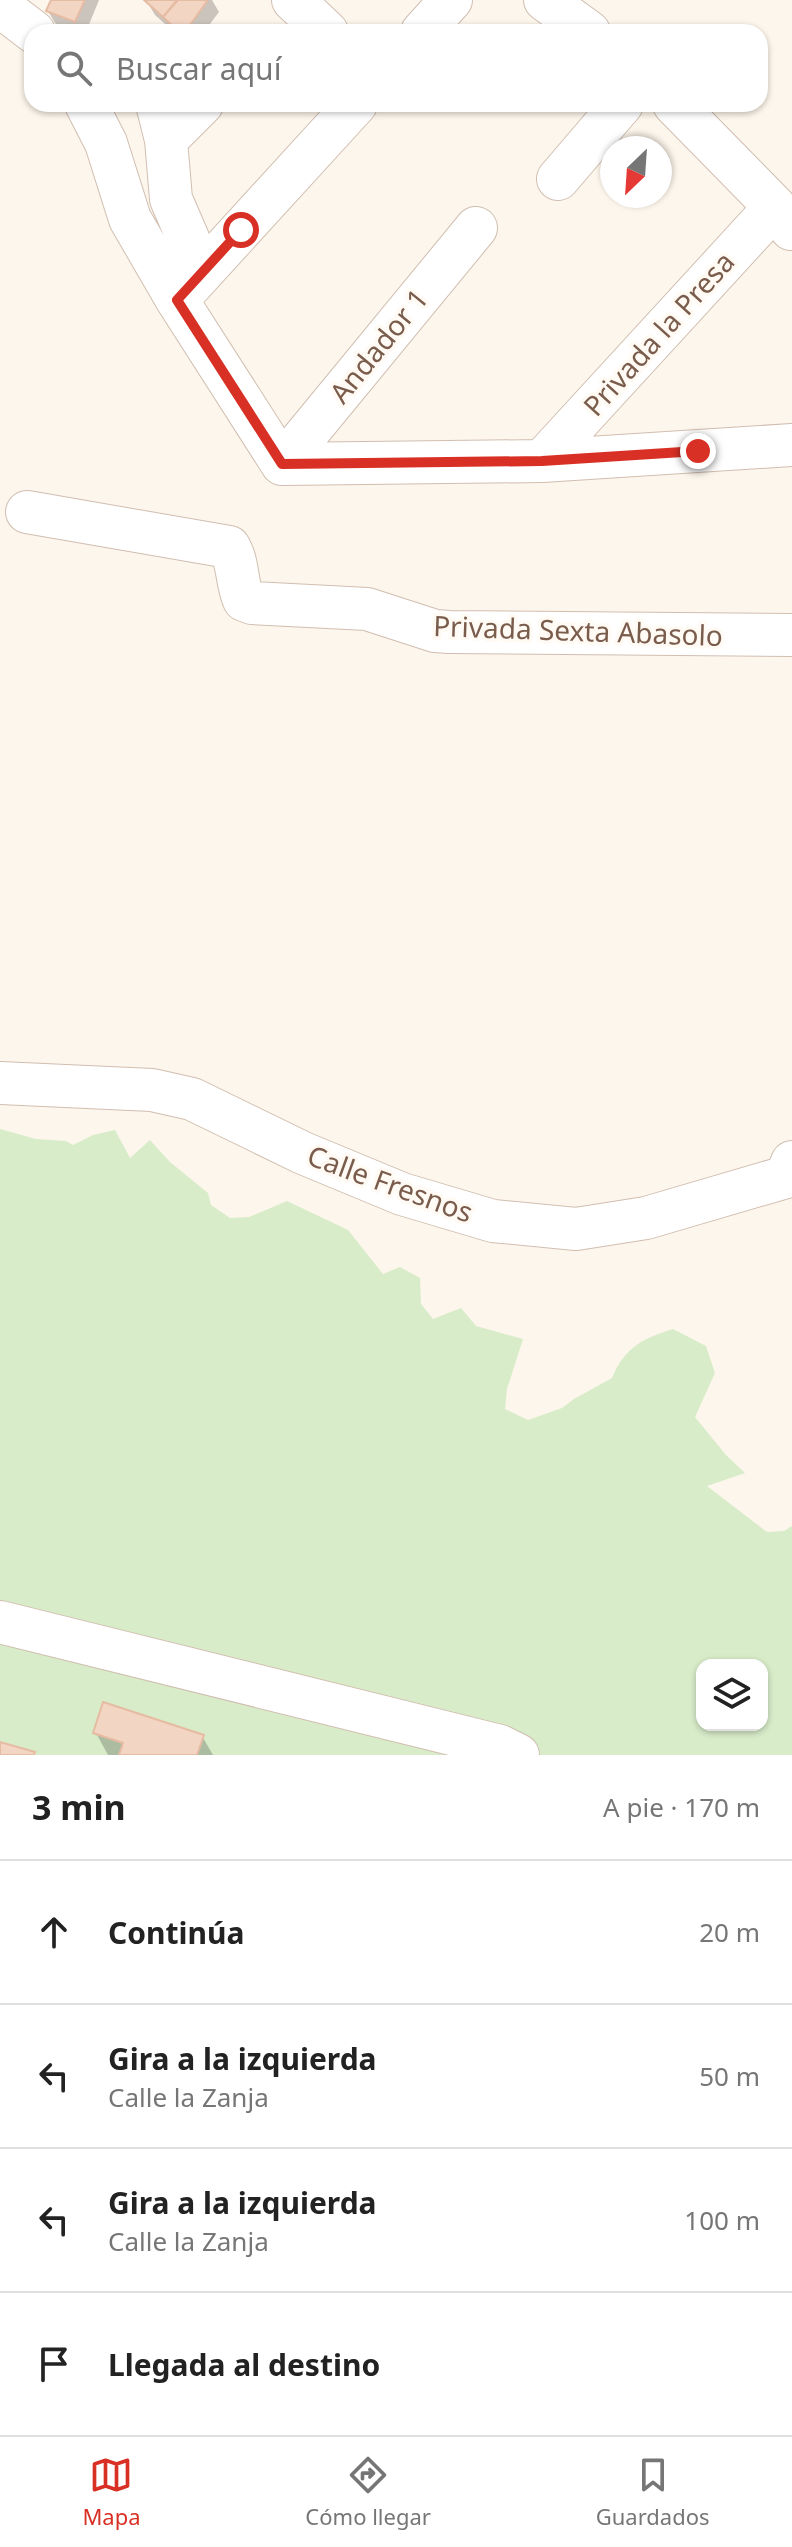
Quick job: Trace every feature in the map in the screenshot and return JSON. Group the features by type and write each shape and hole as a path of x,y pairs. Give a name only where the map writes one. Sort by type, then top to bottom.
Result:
{"street":[{"path":"429,24 451,0"},
{"path":"545,0 578,24"},
{"path":"0,6 24,24"},
{"path":"90,112 106,143 130,219 190,286 282,464 542,461 792,445"},
{"path":"184,112 162,122 171,199 190,286"},
{"path":"190,286 349,112"},
{"path":"558,179 615,112"},
{"path":"682,112 783,219"},
{"name":"Privada la Presa","path":"542,461 783,219"},
{"name":"Andador 1","path":"282,464 476,228"},
{"name":"Privada Sexta Abasolo","path":"27,512 229,547 241,593 244,600 252,603 367,609 435,631 449,632 792,635"},
{"name":"Calle Fresnos","path":"0,1083 152,1090 192,1099 303,1153 402,1194 493,1221 576,1229 646,1218 789,1170"},
{"path":"0,1622 500,1746 518,1755"}],"green space":[{"path":"0,1129 36,1139 66,1141 73,1145 93,1135 115,1130 130,1158 150,1140 170,1162 208,1193 211,1205 230,1218 249,1217 287,1201 348,1230 383,1274 400,1267 420,1278 421,1304 433,1319 461,1308 476,1326 523,1339 507,1389 505,1409 528,1420 562,1408 612,1378 629,1352 652,1337 673,1329 706,1346 715,1373 695,1417 745,1473 707,1486 767,1532 784,1531 792,1526 792,1755 0,1755"}],"building":[{"path":"51,0 85,0 75,22 46,11"},
{"path":"144,0 177,0 163,17"},
{"path":"178,0 208,0 191,24 170,24 163,17"},
{"path":"103,1702 204,1735 197,1755 119,1755 123,1743 93,1733"},
{"path":"0,1742 35,1752 34,1755 0,1755"}],"route":[{"path":"241,230 177,300 282,464 542,461 698,451"}]}
